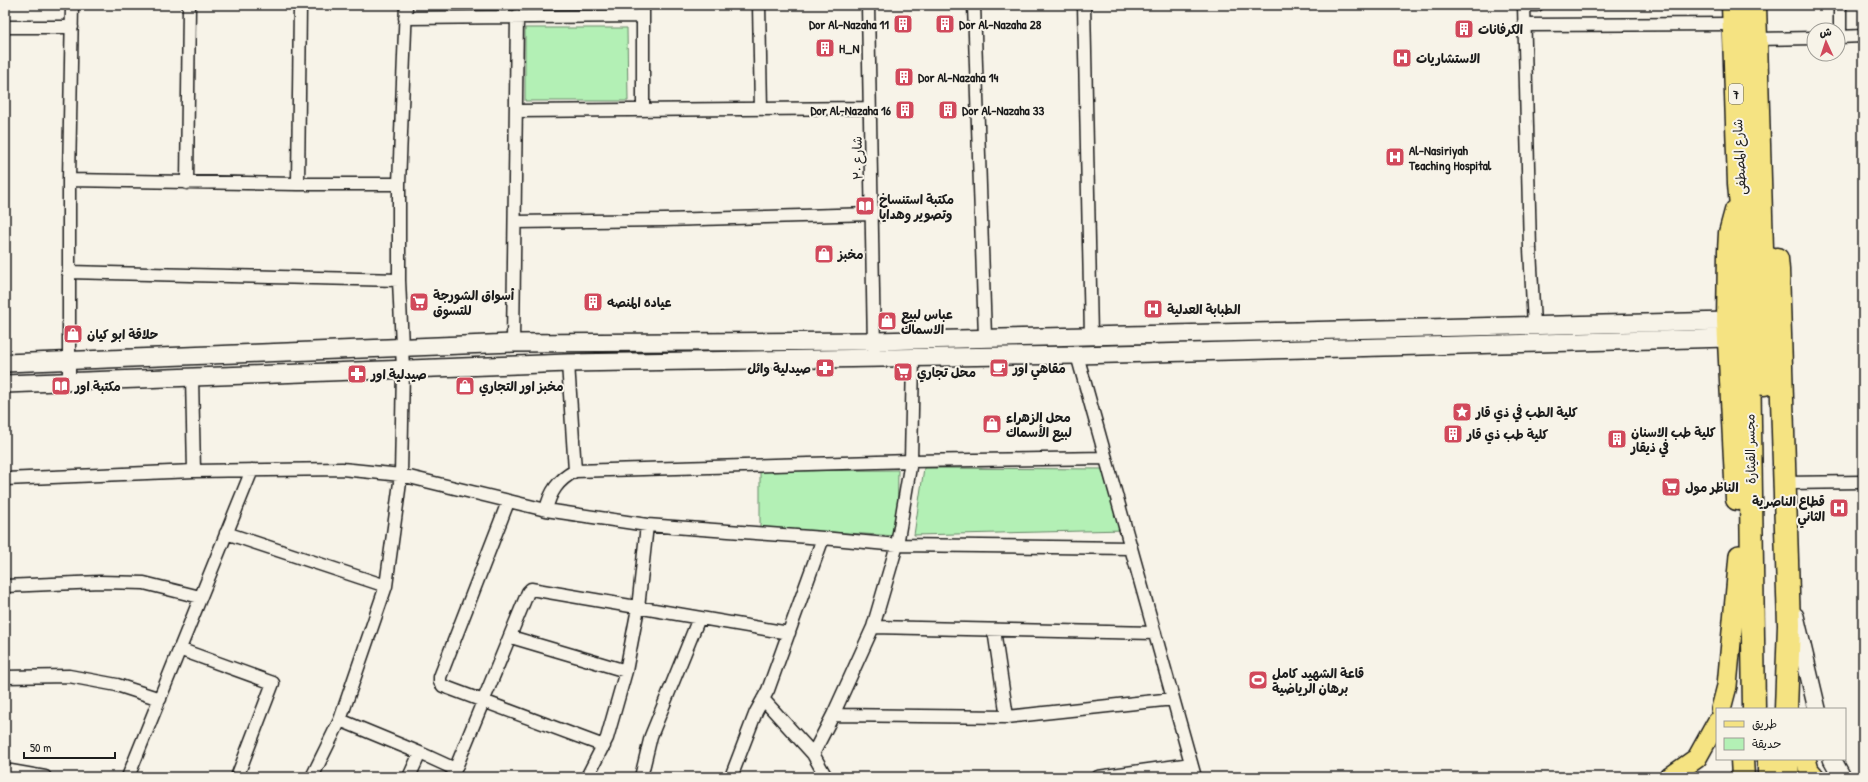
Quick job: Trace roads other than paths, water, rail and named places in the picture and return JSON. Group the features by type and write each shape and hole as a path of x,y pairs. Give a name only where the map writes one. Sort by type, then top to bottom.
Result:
{"highway":[{"name":"شارع المصطفى","path":"1750,184 1755,5"},
{"name":"شارع المصطفى","path":"1733,14 1750,184 1756,284"},
{"path":"1746,706 1729,330 1730,239 1736,211 1750,184"},
{"path":"1750,184 1778,270 1787,570 1787,706"},
{"name":"مجسر القيثارة","path":"1746,706 1756,284"},
{"name":"مجسر القيثارة","path":"1756,284 1768,708"},
{"path":"1742,760 1743,777"},
{"path":"1754,760 1755,777"},
{"path":"1768,760 1769,777"},
{"path":"1787,760 1788,777"}],"main road":[{"path":"1721,708 1727,686 1739,555"},
{"path":"1670,777 1697,758 1716,724"},
{"path":"1806,760 1809,770 1814,777"}],"street":[{"path":"69,382 68,272 72,5"},
{"path":"187,183 189,5"},
{"path":"298,184 300,5"},
{"path":"312,777 340,720 386,586 401,475 403,369 399,280 399,184 406,5"},
{"path":"759,5 761,109"},
{"name":"شارع ٣٠","path":"868,5 874,359"},
{"path":"974,5 985,338"},
{"path":"1084,5 1091,336"},
{"path":"1534,325 1530,249 1524,5 1537,5"},
{"path":"1839,22 1840,5"},
{"path":"405,18 517,16 643,10 643,110"},
{"path":"1524,25 1733,14"},
{"path":"514,343 517,16"},
{"path":"5,26 72,27"},
{"path":"1846,37 1863,36"},
{"path":"1755,40 1806,38"},
{"path":"517,111 870,108"},
{"path":"69,180 187,183 399,184"},
{"path":"516,222 872,214"},
{"path":"68,272 399,280"},
{"path":"5,363 402,346 514,343 874,341 1534,325 1729,330"},
{"path":"5,384 568,363 1077,355 1729,330"},
{"path":"1077,355 1195,777"},
{"path":"813,754 833,715 873,627 897,545 911,461 913,358"},
{"path":"568,363 575,472"},
{"path":"192,377 194,471"},
{"path":"546,510 548,500 558,483 575,472 911,461 1106,458"},
{"path":"5,479 194,471 342,469 401,475 546,510 647,525 897,545 1131,548"},
{"path":"128,777 252,470"},
{"path":"1784,483 1863,482"},
{"path":"508,502 440,678 440,682 443,686 604,746"},
{"path":"587,777 604,746 626,671 638,608 647,525"},
{"path":"226,533 386,586"},
{"path":"731,777 789,633 823,538"},
{"path":"1787,570 1801,644 1817,708"},
{"path":"5,586 100,582 144,583 200,597"},
{"path":"340,720 420,753 454,773 511,637 528,592 531,589 789,633"},
{"path":"641,777 651,736 699,618"},
{"path":"873,627 1155,633"},
{"path":"994,630 1007,717"},
{"path":"511,637 626,671"},
{"path":"179,650 273,683 236,777"},
{"path":"5,677 69,676 116,685 160,699"},
{"path":"763,699 813,754 826,777"},
{"path":"833,715 1007,717 1173,699"},
{"path":"409,777 420,753"},
{"path":"1833,760 1842,777"},
{"path":"1098,777 1191,764"},
{"path":"5,770 45,777"}],"place":[{"name":"Dor Al-Nazaha 11","path":"903,24"},
{"name":"Dor Al-Nazaha 28","path":"945,24"},
{"name":"الكرفانات","path":"1464,29"},
{"name":"H_N","path":"825,48"},
{"name":"الاستشاريات","path":"1402,58"},
{"name":"Dor Al-Nazaha 14","path":"904,77"},
{"name":"Dor Al-Nazaha 16","path":"905,110"},
{"name":"Dor Al-Nazaha 33","path":"948,110"},
{"name":"Al-Nasiriyah Teaching Hospital","path":"1395,157"},
{"name":"مكتبة استنساخ وتصوير وهدايا","path":"865,206"},
{"name":"مخبز","path":"824,254"},
{"name":"أسواق الشورجة للتسوق","path":"419,302"},
{"name":"عياده المنصه","path":"593,302"},
{"name":"الطبابة العدلية","path":"1153,309"},
{"name":"عباس لبيع الاسماك","path":"887,321"},
{"name":"حلاقة ابو كيان","path":"73,334"},
{"name":"صيدلية وائل","path":"825,368"},
{"name":"مقاهي اور","path":"999,368"},
{"name":"محل تجاري","path":"903,372"},
{"name":"صيدلية اور","path":"357,374"},
{"name":"مكتبة اور","path":"61,386"},
{"name":"مخبز اور التجاري","path":"465,386"},
{"name":"كلية الطب في ذي قار","path":"1462,412"},
{"name":"محل الزهراء لبيع الأسماك","path":"992,424"},
{"name":"كلية طب ذي قار","path":"1453,434"},
{"name":"كلية طب الاسنان في ذيقار","path":"1617,439"},
{"name":"الناظر مول","path":"1671,487"},
{"name":"قطاع الناصرية الثاني","path":"1839,508"},
{"name":"قاعة الشهيد كامل برهان الرياضية","path":"1258,680"}]}
